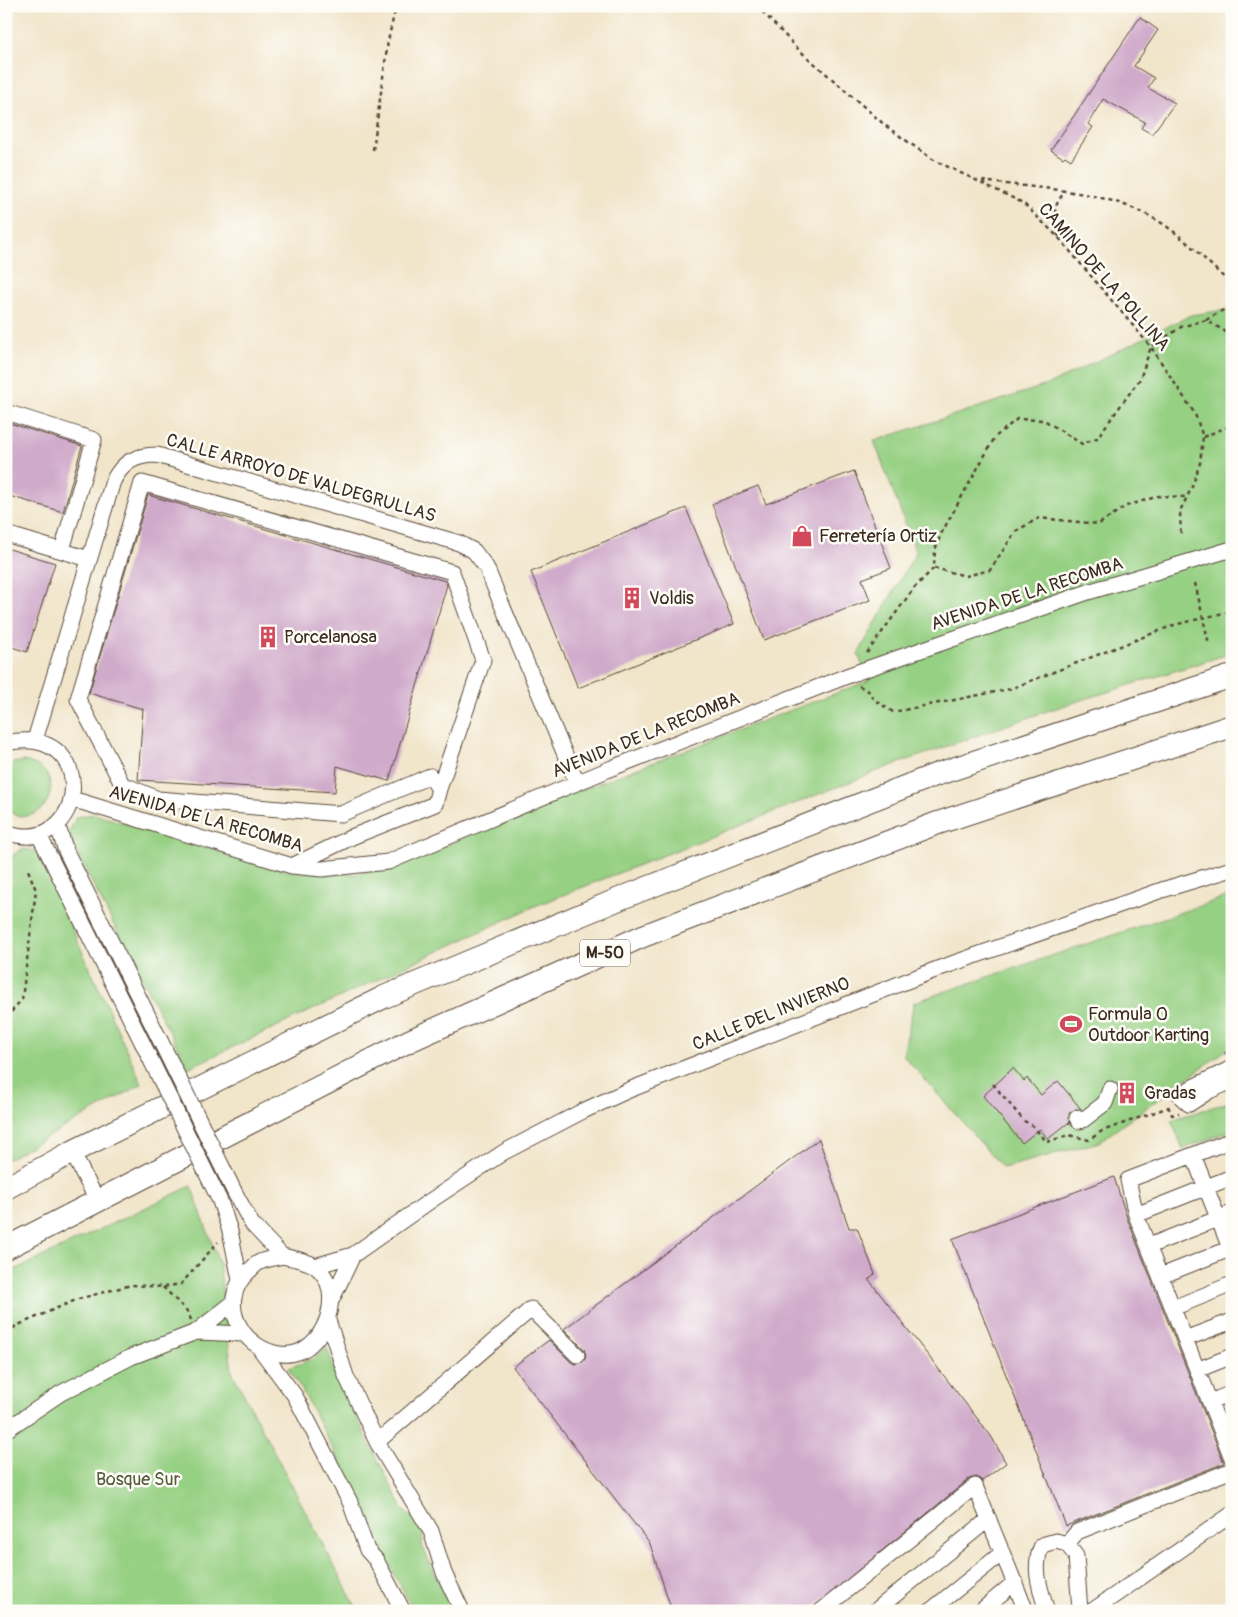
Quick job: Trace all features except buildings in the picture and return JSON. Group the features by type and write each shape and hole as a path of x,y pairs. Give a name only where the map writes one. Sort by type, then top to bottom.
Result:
{"highway":[{"name":"M-50","path":"6,1188 72,1152 384,997 624,897 935,775 1232,676"},
{"name":"M-50","path":"6,1248 409,1041 643,936 935,824 1232,726"}],"street":[{"path":"6,412 94,440 62,550"},
{"name":"CALLE ARROYO DE VALDEGRULLAS","path":"35,740 113,481 120,468 130,459 143,455 156,455 459,543 474,551 486,567 577,783"},
{"path":"292,866 354,836 435,804 483,660 452,572 142,484 78,699 122,784 158,799 341,814 430,776 439,789"},
{"path":"6,534 89,559"},
{"name":"AVENIDA DE LA RECOMBA","path":"72,799 292,866 322,869 388,862 577,783 852,674 1088,592 1232,549"},
{"path":"6,744 35,740 47,744 67,762 72,779 70,808 57,824 39,835 21,836 7,834"},
{"path":"57,824 66,851 234,1193 252,1224 282,1256 315,1266 353,1255"},
{"path":"39,835 220,1201 230,1231 240,1280"},
{"name":"CALLE DEL INVIERNO","path":"353,1255 504,1152 583,1111 629,1090 940,968 1162,890 1232,869"},
{"path":"1232,1068 1191,1088 1181,1097 1189,1104 1209,1091 1232,1081"},
{"path":"1077,1118 1079,1121 1083,1120 1105,1103 1110,1090"},
{"path":"1232,1140 1128,1180 1136,1215 1197,1370 1210,1402 1227,1430 1232,1458"},
{"path":"72,1152 97,1200"},
{"path":"1161,1276 1231,1250 1225,1216 1206,1187 1193,1155"},
{"path":"1136,1215 1232,1177"},
{"path":"1149,1246 1225,1216"},
{"path":"260,1349 278,1354 296,1352 311,1344 328,1320 331,1302 338,1283 353,1255"},
{"path":"282,1256 258,1262 240,1280 233,1303 235,1319 244,1334 260,1349 295,1396 350,1502 367,1550 376,1560 403,1611"},
{"path":"315,1266 329,1286 331,1302"},
{"path":"1173,1308 1232,1284"},
{"path":"6,1430 61,1393 130,1357 196,1332 233,1303"},
{"path":"377,1442 530,1309 577,1355"},
{"path":"328,1320 346,1376 377,1442 431,1531 444,1573 462,1611"},
{"path":"1185,1339 1232,1321"},
{"path":"196,1332 244,1334"},
{"path":"1197,1370 1232,1356"},
{"path":"1210,1402 1232,1393"},
{"path":"1067,1544 1077,1532 1232,1470"},
{"path":"821,1611 975,1486 1026,1611"},
{"path":"1092,1611 1232,1514"},
{"path":"875,1611 989,1519"},
{"path":"1047,1611 1037,1579 1037,1555 1042,1545 1056,1541 1067,1544 1076,1556 1080,1611"},
{"path":"930,1611 1002,1553"},
{"path":"982,1611 1015,1582"}],"path":[{"path":"373,150 388,41 396,6"},
{"name":"CAMINO DE LA POLLINA","path":"757,6 799,50 886,126 932,160 978,180 1023,203 1059,238 1151,347 1195,414 1203,437 1200,462 1192,487 1185,497 1180,511 1181,537"},
{"path":"978,180 1110,198 1154,218 1189,246 1232,285"},
{"path":"1059,238 1054,223 1054,212 1065,192"},
{"path":"862,660 914,588 934,568 935,550 941,534 995,437 1017,420 1044,420 1082,444 1097,438 1140,379 1151,347 1181,327 1206,320 1232,305"},
{"path":"1206,320 1226,332 1232,340"},
{"path":"1226,332 1232,332"},
{"path":"1203,437 1222,427 1232,425"},
{"path":"934,568 966,576 990,570 1016,531 1039,518 1099,524 1126,506 1159,496 1185,497"},
{"path":"1196,583 1209,644"},
{"path":"855,685 870,692 873,699 893,712 1010,689 1174,625 1232,611"},
{"path":"6,1018 22,999 36,890 28,870"},
{"path":"6,1333 16,1326 78,1299 131,1285 163,1287 181,1284 219,1240"},
{"path":"163,1287 188,1312 196,1332"}],"green space":[{"path":"1232,309 1232,653 1050,710 888,767 535,906 188,1068 74,848 69,833 76,817 94,814 288,871 357,874 399,865 562,797 868,681 858,654 916,552 874,441 1050,384 1191,315"},
{"path":"24,761 39,767 48,777 51,788 48,799 42,809 32,815 20,816 6,810 6,768 12,763"},
{"path":"22,849 37,851 142,1084 6,1160 6,873 12,856"},
{"name":"Formula 0 Outdoor Karting","path":"1232,895 1232,1046 1099,1142 1003,1168 903,1055 914,1002"},
{"path":"1232,1101 1232,1130 1183,1149 1171,1120"},
{"name":"Bosque Sur","path":"191,1186 219,1262 232,1372 358,1611 6,1611 6,1274"},
{"path":"327,1348 341,1387 404,1511 418,1522 423,1532 422,1545 453,1611 414,1611 389,1565 380,1558 371,1542 372,1531 367,1514 302,1390 288,1368 313,1359"}],"place":[{"name":"Ferretería Ortiz","path":"802,536"},
{"name":"Voldis","path":"632,598"},
{"name":"Porcelanosa","path":"268,637"},
{"name":"Formula 0 Outdoor Karting","path":"1071,1024"},
{"name":"Gradas","path":"1127,1093"}]}
